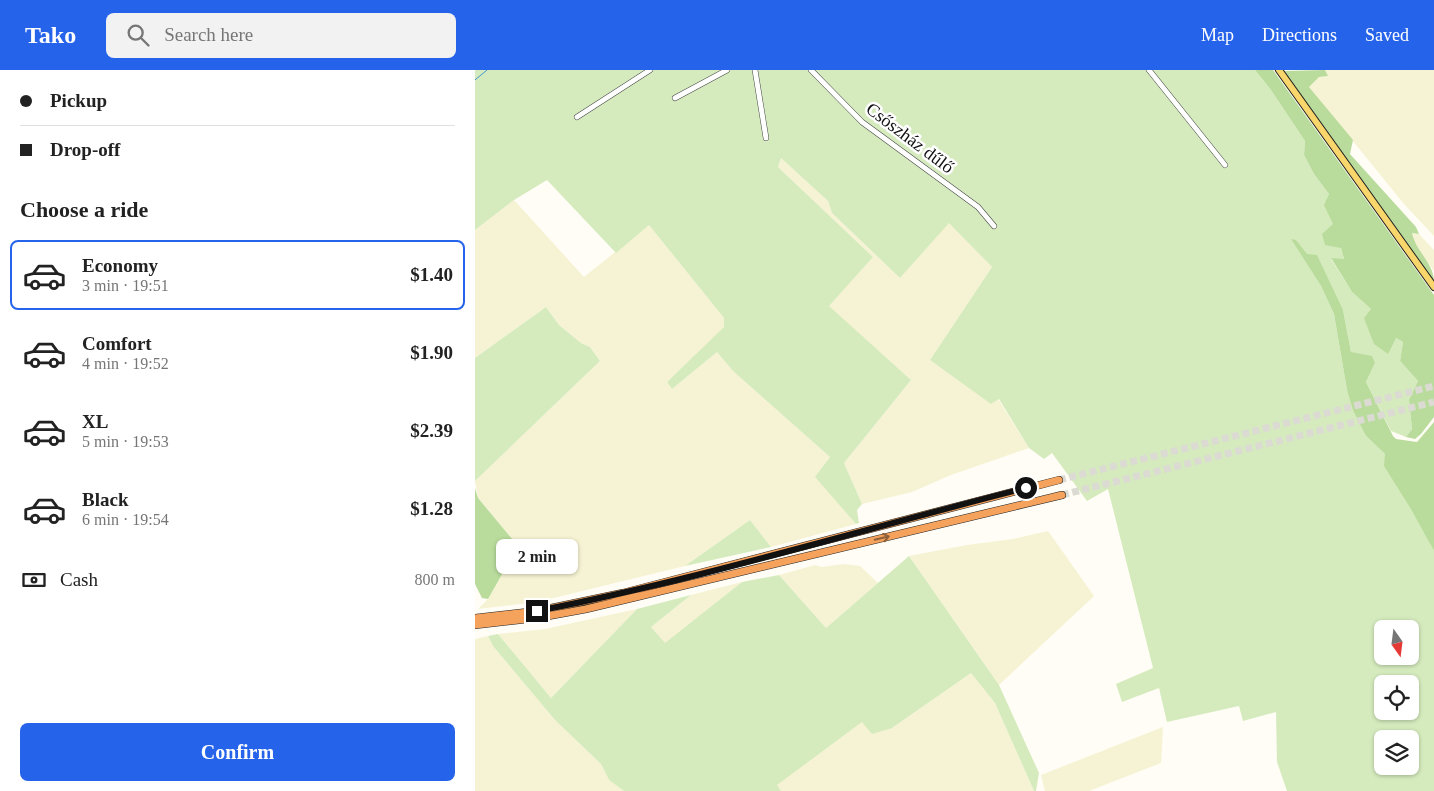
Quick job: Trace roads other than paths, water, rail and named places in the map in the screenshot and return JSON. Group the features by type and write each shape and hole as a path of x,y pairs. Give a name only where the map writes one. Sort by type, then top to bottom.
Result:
{"highway":[{"path":"475,618 537,611 623,593 1059,480"},
{"path":"475,625 537,618 586,609 1062,495"}],"main road":[{"path":"1279,70 1434,287"}],"street":[{"path":"577,117 650,70"},
{"path":"675,98 727,70"},
{"path":"755,70 766,138"},
{"name":"Csőszház dűlő","path":"811,70 862,122 978,207 994,226"},
{"path":"1149,70 1225,164"}],"waterway":[{"path":"475,80 487,70"}],"tunnel":[{"path":"1059,480 1434,386"},
{"path":"1062,495 1434,402"}]}
